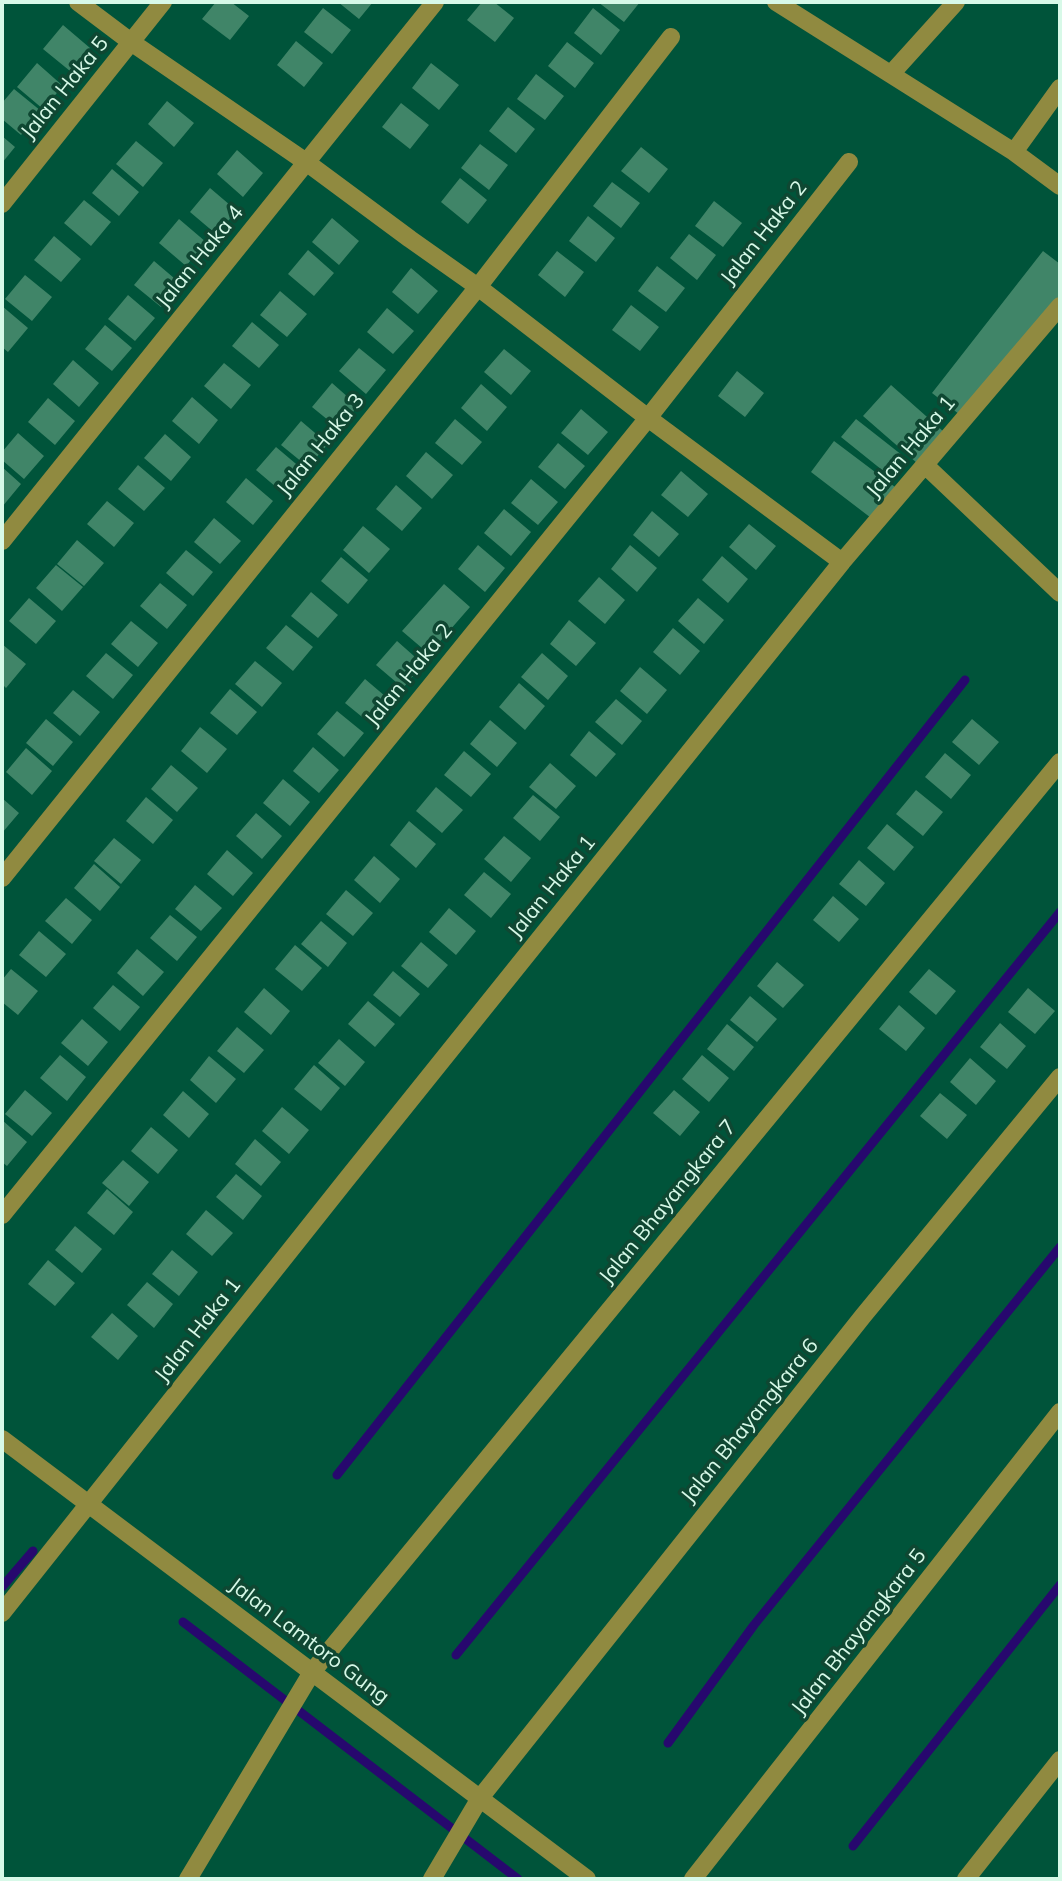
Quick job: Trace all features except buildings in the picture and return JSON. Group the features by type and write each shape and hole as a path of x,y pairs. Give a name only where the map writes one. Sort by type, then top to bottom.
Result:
{"street":[{"path":"78,2 478,287 842,562"},
{"name":"Jalan Haka 5","path":"2,204 163,2"},
{"name":"Jalan Haka 4","path":"2,541 435,2"},
{"path":"776,2 1014,152 1060,186"},
{"path":"891,74 956,2"},
{"name":"Jalan Haka 3","path":"2,878 478,287 671,37"},
{"path":"1014,152 1060,88"},
{"name":"Jalan Haka 2","path":"2,1215 648,418 849,162"},
{"name":"Jalan Haka 1","path":"2,1613 842,562 1060,306"},
{"path":"926,466 1060,593"},
{"name":"Jalan Bhayangkara 7","path":"188,1879 312,1672 1060,762"},
{"name":"Jalan Bhayangkara 6","path":"432,1879 480,1798 854,1327 1060,1077"},
{"name":"Jalan Bhayangkara 5","path":"693,1879 1060,1412"},
{"name":"Jalan Lamtoro Gung","path":"2,1439 587,1879"},
{"path":"966,1879 1060,1760"}],"waterway":[{"path":"337,1475 965,680"},
{"path":"456,1655 1060,912"},
{"path":"668,1743 754,1625 1060,1247"},
{"path":"2,1587 33,1551"},
{"path":"853,1846 1060,1585"},
{"path":"183,1622 518,1879"}]}
